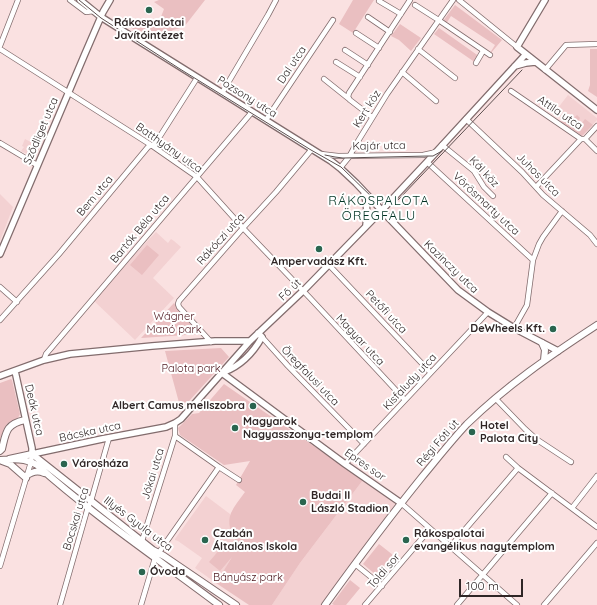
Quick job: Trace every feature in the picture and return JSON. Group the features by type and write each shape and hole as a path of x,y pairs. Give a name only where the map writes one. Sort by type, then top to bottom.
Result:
{"main road":[{"name":"Régi Fóti út","path":"325,605 401,502 452,441 472,420 516,381 544,360 597,325"},
{"path":"542,343 545,350 544,360"},
{"path":"0,451 2,449 8,428 25,420"},
{"name":"Bácska utca","path":"0,460 32,454"},
{"name":"Illyés Gyula utca","path":"32,454 142,541 219,605"},
{"name":"Bácska utca","path":"9,459 31,462"},
{"path":"0,460 10,464 26,477 31,473 39,471 48,476"},
{"name":"Illyés Gyula utca","path":"31,462 88,507 157,555 236,605"}],"street":[{"path":"0,46 18,0"},
{"name":"Pozsony utca","path":"70,0 86,12 94,11"},
{"name":"Pozsony utca","path":"80,0 101,17 319,153 340,168 382,210"},
{"name":"Sződliget utca","path":"0,254 68,93 101,17 110,0"},
{"path":"222,93 276,0"},
{"path":"350,100 348,97 349,93 410,0"},
{"name":"Kert köz","path":"340,168 350,156 372,117 402,72 453,0"},
{"path":"459,0 516,47 597,110"},
{"path":"516,47 545,0"},
{"path":"379,1 401,14"},
{"path":"415,5 490,56"},
{"path":"368,17 390,32"},
{"name":"Dal utca","path":"266,120 333,20"},
{"path":"356,33 379,48"},
{"path":"545,70 566,45 597,44"},
{"name":"Batthyány utca","path":"0,49 151,145 197,177 303,291"},
{"path":"418,49 455,78"},
{"path":"345,50 368,65"},
{"path":"476,63 483,51"},
{"name":"Fő út","path":"175,423 181,419 250,341 260,335 382,210 526,54"},
{"path":"336,62 360,77"},
{"path":"515,67 526,62 535,62"},
{"path":"402,72 436,101"},
{"name":"Bem utca","path":"0,320 59,254 148,147 155,144 197,78"},
{"path":"324,79 372,117"},
{"name":"Attila utca","path":"511,91 583,139 597,151"},
{"name":"Bartók Béla utca","path":"44,360 46,354 252,112"},
{"name":"Juhos utca","path":"466,119 522,172 543,195 590,235 597,244"},
{"path":"536,188 597,126"},
{"path":"0,143 37,166"},
{"name":"Kajár utca","path":"319,153 338,156 425,155 440,148"},
{"name":"Kál köz","path":"440,148 474,171 484,187 493,196"},
{"name":"Rákóczi utca","path":"210,342 179,307 179,301 276,192 312,149"},
{"name":"Vörösmarty utca","path":"427,162 534,260"},
{"path":"363,190 368,215 366,225"},
{"name":"Kazinczy utca","path":"382,210 458,290 488,312 514,328 558,351"},
{"path":"514,328 527,305 534,260 539,244 562,211"},
{"name":"Petőfi utca","path":"329,265 430,372"},
{"path":"0,287 17,302"},
{"name":"Magyar utca","path":"303,291 405,400"},
{"name":"Kisfaludy utca","path":"345,464 488,312"},
{"path":"222,373 233,369 252,352 258,344 260,335"},
{"name":"Öregfalusi utca","path":"260,335 364,444"},
{"path":"0,376 44,360 70,354 139,347 250,341"},
{"name":"Deák utca","path":"15,371 32,448 32,454"},
{"name":"Epres sor","path":"222,373 345,464 401,502"},
{"path":"496,399 536,439 571,462"},
{"name":"Jókai utca","path":"142,541 175,436 175,423"},
{"name":"Bácska utca","path":"32,454 166,427 175,423"},
{"path":"175,436 239,480"},
{"name":"Bocskai utca","path":"60,605 109,438"},
{"path":"0,566 31,462 32,454"},
{"path":"506,457 518,468 597,527"},
{"path":"141,605 157,555 218,467"},
{"path":"450,547 518,468"},
{"path":"572,508 597,476"},
{"path":"456,605 552,493"},
{"path":"401,502 516,605"},
{"name":"Toldi sor","path":"366,605 430,529"},
{"path":"544,605 597,543"},
{"path":"355,564 382,586"}],"shaded area":[{"path":"568,95 597,118 597,120 582,136 561,122 563,118 554,113"},
{"path":"25,139 40,147 35,158 21,151 24,147 22,146"},
{"path":"0,194 13,207 0,241"},
{"path":"156,232 168,243 171,239 181,247 153,278 174,298 135,340 93,300"},
{"path":"363,480 395,504 321,605 272,605 300,563"},
{"name":"Czabán Általános Iskola","path":"206,496 230,514 230,528 234,539 239,546 216,583 195,568 202,558 175,540"}],"green space":[{"path":"159,0 205,0 184,27 173,30 164,37 150,40 124,23 128,17 136,22 147,25 159,22 164,9 154,2"},
{"path":"353,0 374,0 353,33 339,24"},
{"path":"455,5 502,40 491,53 495,45 451,16 446,24 443,21"},
{"path":"400,24 421,38 411,51 399,40 391,36"},
{"path":"439,28 480,57 476,63 434,34"},
{"path":"590,49 597,49 597,97 588,91 590,85"},
{"path":"567,114 574,118 577,115 580,118 578,121 582,123 585,119 593,125 582,136 561,122"},
{"path":"147,245 159,255 142,275 130,265"},
{"name":"Wágner Manó park","path":"174,303 202,334 141,338"},
{"name":"Palota park","path":"221,348 229,357 181,410 165,351"},
{"path":"11,379 20,414 17,419 6,425 0,441 0,383"},
{"name":"Bányász park","path":"224,384 363,480 300,563 272,605 249,605 216,583 232,557 220,571 209,562 226,542 236,550 239,546 231,531 229,522 231,513 245,492 236,485 250,461 224,465 180,435 178,428 192,414 199,413"},
{"path":"379,544 393,555 376,575 363,564"},
{"path":"350,580 360,588 346,605 332,604"}],"tram line":[{"path":"79,0 101,18 180,69 341,167 376,201 381,202 396,201 399,199 522,70"},
{"path":"325,155 343,158 433,156 442,151"}],"place":[{"name":"Rákospalotai Javítóintézet","path":"149,10"},
{"name":"Ampervadász Kft.","path":"319,249"},
{"name":"DeWheels Kft.","path":"553,329"},
{"name":"Albert Camus mellszobra","path":"253,406"},
{"name":"Magyarok Nagyasszonya-templom","path":"235,428"},
{"name":"Hotel Palota City","path":"472,432"},
{"name":"Városháza","path":"64,464"},
{"name":"Budai II László Stadion","path":"303,502"},
{"name":"Czabán Általános Iskola","path":"205,540"},
{"name":"Rákospalotai evangélikus nagytemplom","path":"406,540"},
{"name":"Óvoda","path":"142,572"}],"district":[{"name":"RÁKOSPALOTA ÖREGFALU","path":"379,208"}]}
